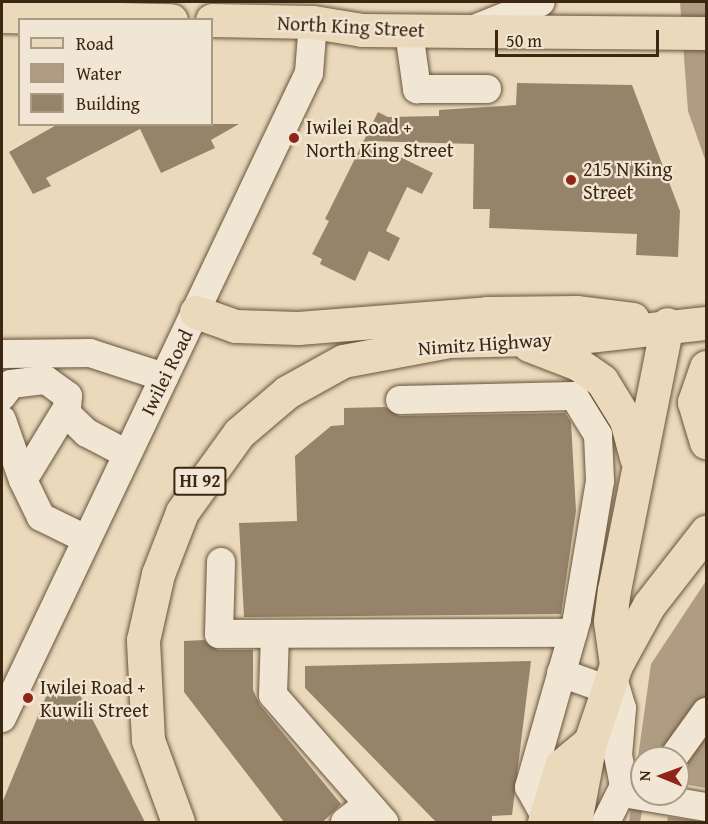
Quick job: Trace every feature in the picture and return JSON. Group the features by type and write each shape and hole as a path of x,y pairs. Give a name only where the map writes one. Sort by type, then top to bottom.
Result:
{"main road":[{"path":"2,16 86,18"},
{"name":"North King Street","path":"213,20 313,22 409,32 691,33"},
{"path":"196,312 235,326 298,328 403,318 576,312 667,324 614,590 610,621 611,677"},
{"name":"Nimitz Highway","path":"178,822 148,740 143,640 168,542 199,483 262,411 343,361 449,341 633,333 667,324 706,323"},
{"path":"511,338 578,364 602,381 626,420 636,476"},
{"path":"706,367 694,402 706,442"},
{"path":"555,821 590,742 611,677 649,605 706,532"}],"street":[{"path":"470,31 541,2"},
{"name":"Iwilei Road","path":"2,718 309,73 313,22"},
{"path":"409,32 417,89 487,89"},
{"path":"2,354 90,353 164,377"},
{"path":"2,391 46,380 56,383 68,393 65,412 23,480"},
{"path":"400,400 574,396 598,435 600,481 573,633 530,787 555,821"},
{"path":"65,412 87,433 127,454"},
{"path":"2,420 23,480 41,517 86,539"},
{"path":"600,481 636,476"},
{"path":"221,562 219,634 573,633"},
{"path":"582,584 614,590"},
{"path":"275,634 273,695 376,813 345,822"},
{"path":"561,673 611,677 622,708 618,755 623,793 606,822"},
{"path":"682,746 706,712"},
{"path":"623,793 630,796"},
{"path":"681,806 706,807"}],"water":[{"path":"680,2 706,2 706,162 688,111"},
{"path":"706,581 706,822 629,822 631,806 690,806 690,746 640,746 651,664"}],"pier":[{"path":"690,785 706,788 706,822 668,817 667,822 640,822 643,806 690,806"}],"building":[{"name":"215 N King Street","path":"517,83 632,85 680,211 678,257 636,255 637,234 489,228 490,209 473,209 474,144 367,141 433,173 422,194 407,187 386,231 400,238 389,261 369,251 355,281 320,264 322,259 312,254 329,221 325,219 378,112 388,117 439,116 439,110 516,105"},
{"path":"239,124 211,140 215,148 161,173 140,129 46,178 51,186 33,194 9,152 54,126"},
{"path":"385,407 400,416 565,413 571,422 576,511 561,614 244,617 239,523 297,521 295,456 331,426 344,425 344,408"},
{"path":"204,640 218,650 253,650 253,690 260,705 341,804 323,822 284,822 184,692 184,641"},
{"path":"531,661 512,815 492,816 492,822 436,822 305,688 305,666"},
{"path":"50,687 76,687 145,822 2,822 2,803"}],"place":[{"name":"Iwilei Road + North King Street","path":"294,138"},
{"name":"215 N King Street","path":"571,180"},
{"name":"Iwilei Road + Kuwili Street","path":"28,698"}]}
